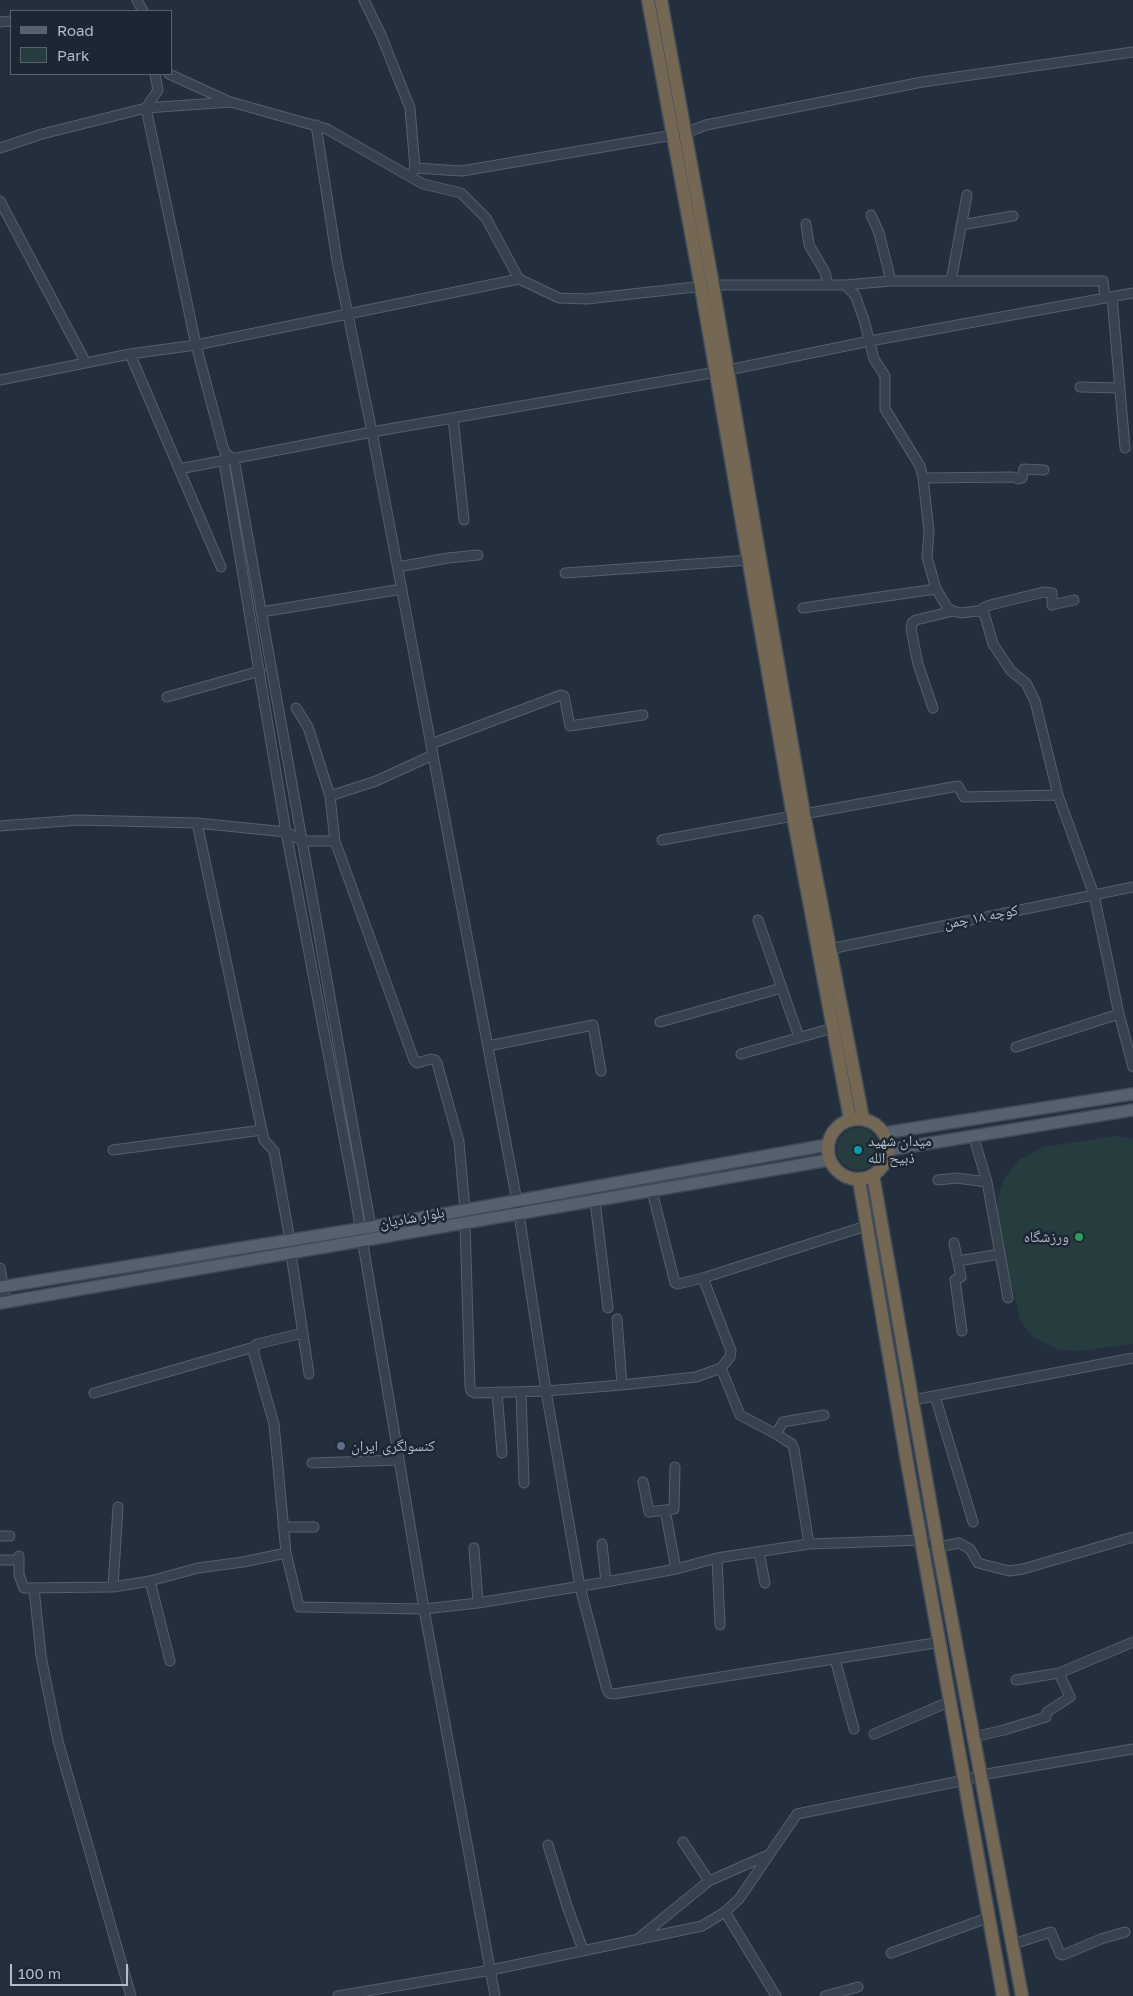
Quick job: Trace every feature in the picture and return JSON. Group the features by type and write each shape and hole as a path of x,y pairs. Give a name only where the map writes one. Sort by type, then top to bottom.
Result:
{"highway":[{"path":"648,0 678,134 707,286 799,815 833,1028 857,1119"},
{"path":"660,0 678,134"},
{"path":"722,371 750,560 799,815 830,948 857,1119"},
{"path":"857,1119 875,1124 884,1133 888,1150 884,1164 873,1175 859,1180 841,1175 829,1160 828,1145 835,1128 857,1119"},
{"path":"873,1175 938,1548 1022,1996"},
{"path":"859,1180 1004,1996"}],"main road":[{"path":"884,1133 1133,1094"},
{"path":"888,1150 1133,1110"},
{"name":"بلوار شادیان","path":"2,1287 366,1228 828,1145"},
{"name":"بلوار شادیان","path":"3,1303 829,1160"}],"street":[{"path":"364,0 381,35 410,108 416,168 411,177"},
{"path":"416,168 462,171 678,134 706,125 922,82 1133,52"},
{"path":"155,75 158,90 146,108 196,345 228,458 261,612 303,841 366,1228 362,1242 398,1460 495,1996"},
{"path":"171,75 231,102 327,129 423,184 461,193 486,218 519,280"},
{"path":"0,148 42,134 146,108 231,102"},
{"path":"316,125 337,261 398,567 517,1201 546,1391 580,1587 609,1693 614,1694 941,1642"},
{"path":"951,281 967,194"},
{"path":"0,201 86,363"},
{"path":"871,215 879,233 891,282"},
{"path":"962,225 1013,216"},
{"path":"806,224 809,245 825,272 828,285"},
{"path":"0,380 130,354 196,345 349,316 519,280 559,298 707,286 1103,280 1109,298 1125,448"},
{"path":"846,285 855,295 874,359 885,376 885,409 920,466 924,478 929,531 927,557 936,589 946,606 953,611 960,613 982,612"},
{"path":"179,469 228,458 372,432 722,371 870,341 1133,293"},
{"path":"130,354 221,567"},
{"path":"1080,387 1120,388"},
{"path":"453,418 464,520"},
{"path":"228,458 286,832 366,1228"},
{"path":"924,478 1018,479 1022,478 1024,469 1044,470"},
{"path":"398,567 478,555"},
{"path":"565,573 750,560"},
{"path":"261,612 402,589"},
{"path":"803,608 936,589"},
{"path":"982,612 983,608 990,605 1044,592 1052,594 1052,605 1074,600"},
{"path":"933,708 918,664 911,629 912,623 916,620 953,611"},
{"path":"982,612 985,616 993,644 1011,671 1026,683 1035,701 1058,794 1094,895 1119,1014 1133,1067"},
{"path":"167,697 260,671"},
{"path":"431,744 563,695 570,726 643,715"},
{"path":"296,708 308,727 330,796 335,841 414,1060 417,1063 431,1059 437,1063 459,1142 465,1210"},
{"path":"330,796 376,780 433,755"},
{"path":"662,840 958,786 964,798 1058,794"},
{"path":"0,826 78,820 197,823 286,832 303,841 335,841"},
{"path":"197,823 265,1143 274,1151 290,1240"},
{"name":"كوچه ١٨ چمن","path":"830,948 1133,887"},
{"path":"758,920 799,1037"},
{"path":"660,1022 782,988"},
{"path":"1016,1047 1119,1014"},
{"path":"488,1046 593,1025 601,1072"},
{"path":"741,1054 833,1028"},
{"path":"114,1150 262,1130"},
{"path":"973,1135 987,1182 1008,1298"},
{"path":"938,1180 956,1178 987,1182"},
{"path":"652,1191 675,1283 678,1284 866,1226"},
{"path":"595,1201 608,1308"},
{"path":"465,1224 470,1387 471,1391 475,1392 546,1391 622,1385 696,1377 721,1368 730,1357 731,1351 702,1278"},
{"path":"954,1243 961,1277 955,1280 955,1286 962,1331"},
{"path":"291,1254 309,1374"},
{"path":"958,1262 1000,1254"},
{"path":"0,1268 3,1303"},
{"path":"617,1319 622,1385"},
{"path":"94,1393 303,1332"},
{"path":"254,1347 254,1354 274,1424 286,1553 299,1607 424,1609 478,1603 676,1569 717,1558 809,1544 922,1540 938,1548 959,1543 970,1549 978,1564 1009,1571 1023,1569 1133,1537"},
{"path":"913,1400 1133,1358"},
{"path":"721,1368 740,1415 792,1444 809,1544"},
{"path":"497,1392 502,1453"},
{"path":"521,1392 524,1483"},
{"path":"935,1396 973,1522"},
{"path":"776,1434 783,1422 824,1415"},
{"path":"312,1463 398,1460"},
{"path":"643,1482 649,1512 675,1508 675,1467"},
{"path":"113,1587 118,1507"},
{"path":"665,1510 676,1569"},
{"path":"283,1527 314,1527"},
{"path":"0,1536 10,1536"},
{"path":"602,1544 606,1582"},
{"path":"474,1548 478,1603"},
{"path":"759,1552 765,1583"},
{"path":"29,1588 113,1587 150,1581 198,1568 244,1562 286,1553"},
{"path":"0,1560 19,1558 19,1575 29,1588 58,1741 131,1996"},
{"path":"717,1558 720,1624"},
{"path":"150,1581 170,1662"},
{"path":"1016,1680 1059,1673 1133,1642"},
{"path":"835,1659 854,1729"},
{"path":"973,1737 1046,1717 1047,1712 1070,1697 1059,1673"},
{"path":"874,1734 951,1701"},
{"path":"338,1996 491,1970 702,1926 725,1912 739,1899 797,1814 981,1776 1133,1749"},
{"path":"683,1842 709,1881"},
{"path":"548,1845 583,1950"},
{"path":"639,1938 709,1881 768,1855"},
{"path":"725,1912 776,1996"},
{"path":"891,1953 990,1917"},
{"path":"1012,1944 1051,1932 1060,1954 1063,1955 1101,1939 1125,1932"},
{"path":"398,1986 398,1996"},
{"path":"825,1996 858,1987"}],"green space":[{"path":"862,1128 870,1131 876,1137 879,1149 876,1161 870,1167 854,1170 846,1167 840,1161 837,1145 840,1137 846,1131"},
{"path":"1116,1136 1133,1139 1133,1344 1080,1351 1059,1350 1033,1337 1021,1322 998,1232 996,1205 1004,1179 1020,1159 1043,1147"}],"place":[{"name":"میدان شهید ذبیح الله","path":"858,1150"},
{"name":"ورزشگاه","path":"1079,1237"},
{"name":"کنسولگری ایران","path":"341,1446"}]}
